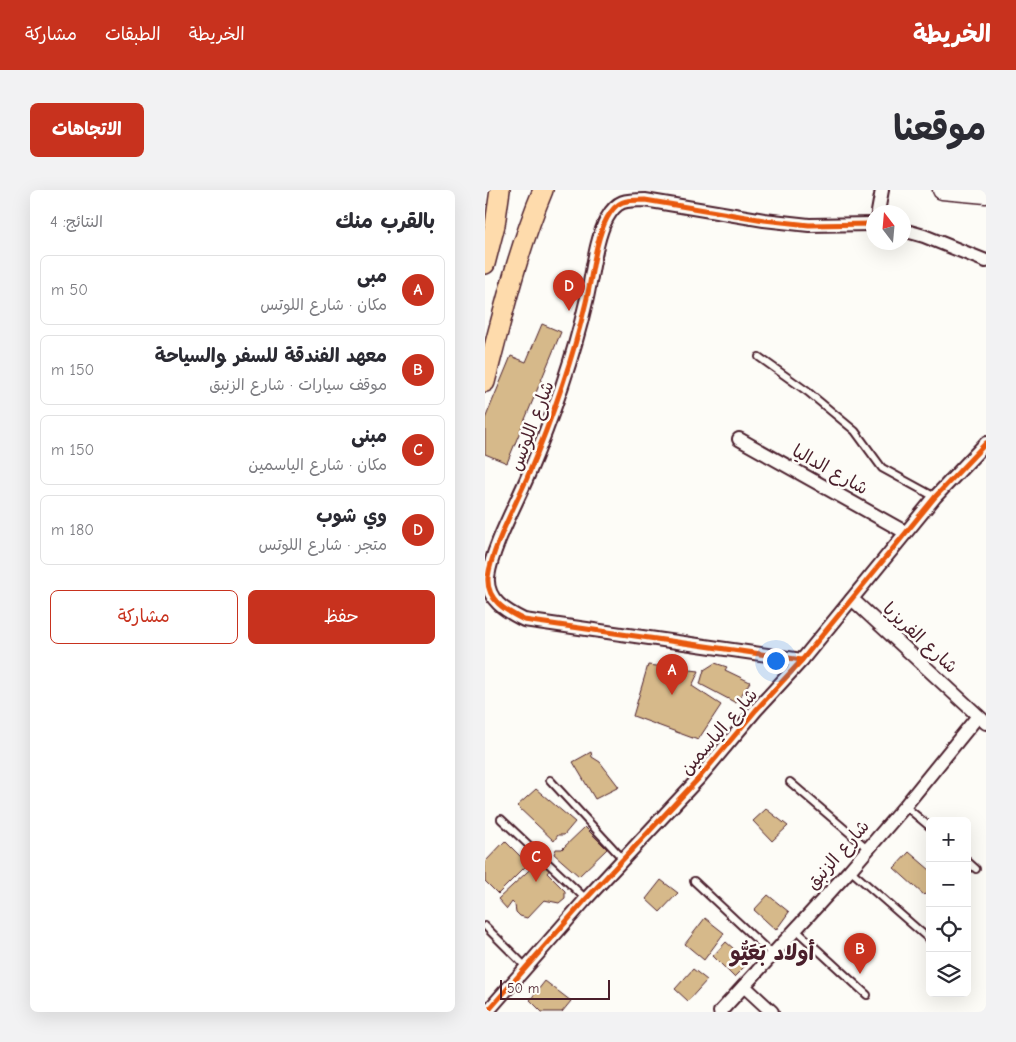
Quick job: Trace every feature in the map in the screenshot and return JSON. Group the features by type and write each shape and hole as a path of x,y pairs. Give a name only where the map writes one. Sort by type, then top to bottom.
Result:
{"main road":[{"path":"485,264 495,225 500,190"},
{"path":"485,382 520,253 543,190"},
{"path":"942,190 986,194"}],"street":[{"path":"879,205 882,190"},
{"name":"شارع اللوتس","path":"802,660 524,620 505,610 495,601 490,591 488,578 500,540 541,445 563,385 586,303 599,241 606,220 615,206 625,200 645,200 764,220 809,225 866,224"},
{"path":"911,232 986,261"},
{"name":"شارع الداليا","path":"739,439 905,532"},
{"name":"شارع الياسمين","path":"487,1012 586,899 699,778 756,710 802,660 935,496 986,444"},
{"name":"شارع الفريزيا","path":"852,599 982,720"},
{"name":"شارع الزنبق","path":"720,1012 850,870 867,848 982,720"},
{"path":"744,986 772,1012"}],"lane":[{"path":"759,357 807,392 855,431 881,468 935,496"},
{"path":"550,780 623,859"},
{"path":"790,782 867,848"},
{"path":"905,806 926,824"},
{"path":"501,819 586,899"},
{"path":"968,862 976,868"},
{"path":"850,870 926,936"},
{"path":"694,881 772,954"},
{"path":"485,926 527,968"},
{"path":"795,929 867,995"}],"building":[{"path":"542,324 561,332 507,463 485,454 485,419 511,356 526,362"},
{"path":"715,663 727,667 725,670 750,682 736,703 700,684 704,670"},
{"path":"648,665 699,671 692,686 721,705 698,740 633,716"},
{"path":"591,752 592,757 600,762 619,787 595,799 573,762"},
{"path":"536,789 575,822 564,835 558,835 554,841 517,806"},
{"path":"766,809 788,826 772,841 753,821"},
{"path":"585,827 607,849 579,876 554,854 556,849 562,849"},
{"path":"505,841 528,864 498,894 485,881 485,862"},
{"path":"909,852 926,867 926,893 924,895 894,868"},
{"path":"540,860 551,868 547,873 565,891 565,898 559,903 544,900 527,918 520,916 512,902 507,909 498,899"},
{"path":"661,880 678,893 660,912 646,899"},
{"path":"768,895 789,912 776,930 754,910"},
{"path":"705,918 724,933 704,960 685,944"},
{"path":"726,942 749,962 734,977 713,956"},
{"path":"693,969 707,980 688,1001 675,989"},
{"path":"545,981 571,1001 562,1012 542,1012 530,1000"}],"cycle path":[{"path":"802,660 524,620 504,609 499,604 490,592 488,577 499,540 536,457 553,413 580,325 599,237 607,218 618,204 632,200 645,200 764,220 809,225 866,224"},
{"path":"487,1012 586,899 699,778 756,710 802,660 935,497 986,443"}],"place":[{"name":"وي شوب","path":"569,311"},
{"name":"مبى","path":"672,695"},
{"name":"مبنى","path":"536,882"},
{"name":"معهد الفندقة للسفر والسياحة","path":"860,974"}],"district":[{"name":"أولاد بَعَيُّو","path":"772,953"}]}
